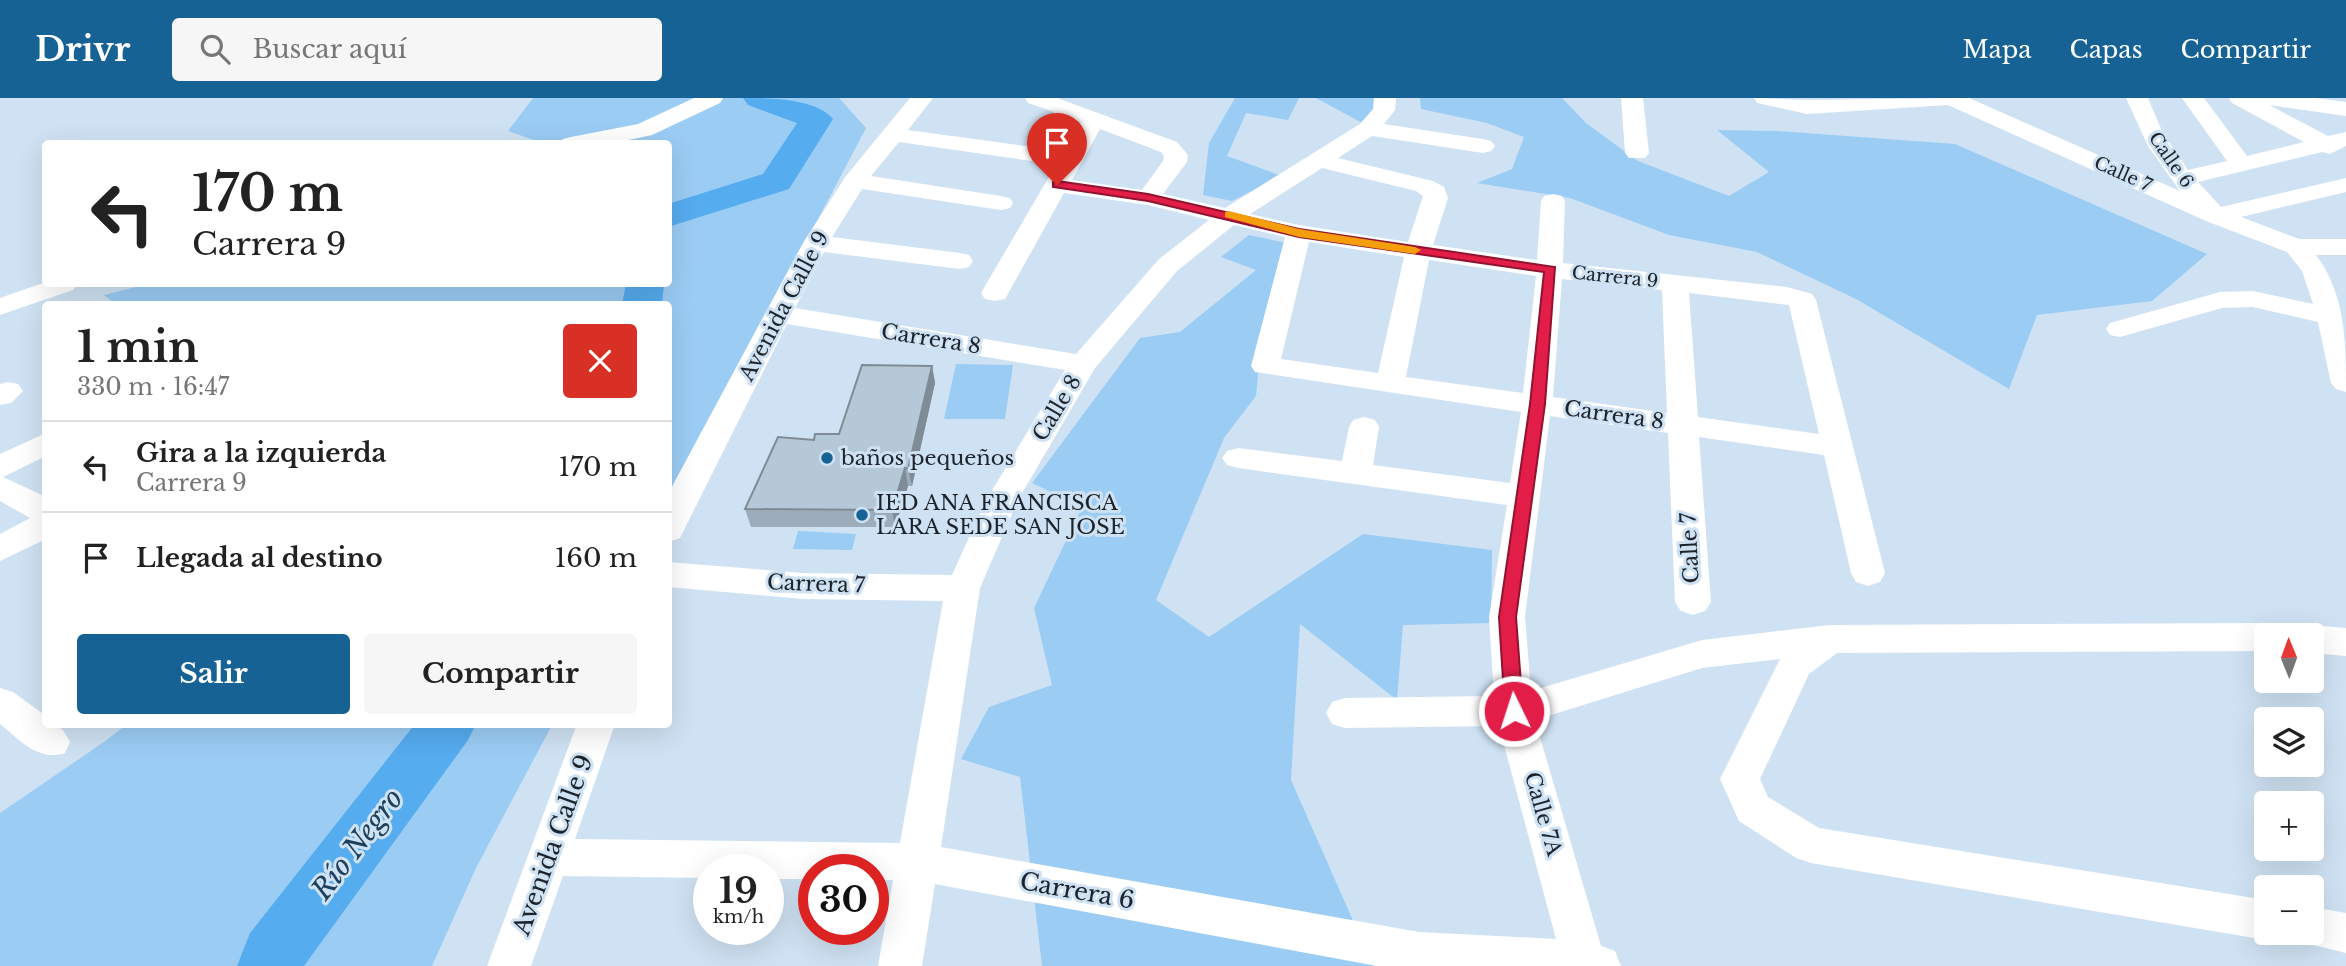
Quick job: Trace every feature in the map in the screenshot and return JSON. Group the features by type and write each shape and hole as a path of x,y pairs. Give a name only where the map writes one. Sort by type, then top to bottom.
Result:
{"street":[{"name":"Avenida Calle 9","path":"672,521 816,243 855,181 922,98"},
{"path":"1037,98 1169,147 1176,155 1175,162 1148,198"},
{"name":"Calle 8","path":"900,966 963,588 1001,502 1083,364 1168,265 1231,215 1368,129 1384,110 1385,98"},
{"path":"1632,98 1637,153"},
{"path":"1765,98 1807,107 1951,98"},
{"name":"Calle 7","path":"1951,98 2215,216 2296,247"},
{"name":"Calle 6","path":"2137,98 2142,115 2157,144 2182,179 2215,216"},
{"path":"2193,98 2242,165"},
{"path":"2240,98 2346,155"},
{"path":"2269,98 2346,109"},
{"path":"592,140 644,130 706,101"},
{"path":"891,134 1032,154 1046,151 1055,145 1066,108"},
{"path":"995,293 1095,118"},
{"path":"1368,129 1483,146"},
{"path":"2182,179 2346,139"},
{"path":"1316,160 1424,186 1435,192 1436,198 1418,251 1390,384"},
{"path":"855,181 1001,203"},
{"name":"Carrera 9","path":"1057,185 1148,198 1231,215 1299,233 1418,251 1550,270 1787,295 1801,300 1839,447"},
{"path":"2215,216 2346,185"},
{"name":"Calle 7A","path":"1553,201 1550,270 1537,404 1507,617 1514,711 1589,964"},
{"name":"Carrera 8","path":"1299,233 1265,366 1839,447"},
{"path":"816,243 960,261"},
{"path":"2296,247 2346,247"},
{"path":"2296,247 2315,270 2331,316 2346,383"},
{"name":"Calle 7","path":"1675,284 1693,602"},
{"path":"0,307 56,287"},
{"path":"2120,329 2220,300 2253,299 2331,316"},
{"name":"Carrera 8","path":"779,314 1083,364"},
{"path":"1356,472 1364,427"},
{"path":"0,467 42,445"},
{"path":"1839,447 1868,573"},
{"path":"1238,458 1522,496"},
{"path":"0,487 42,510"},
{"path":"0,549 42,526"},
{"name":"Carrera 7","path":"672,574 803,586 963,588"},
{"path":"1345,713 1514,711 1702,654 1830,639 2254,637"},
{"path":"1830,639 1795,665 1740,779 1753,809 1811,845 2254,918"},
{"path":"2324,640 2346,642"},
{"path":"0,703 51,742"},
{"name":"Avenida Calle 9","path":"509,966 595,728"},
{"name":"Carrera 6","path":"550,858 919,862 1419,954 1589,964"},
{"path":"2324,930 2346,933"}],"shaded area":[{"path":"533,98 839,98 866,128 672,497 672,301 111,301 104,295 136,287 672,287 672,140 534,140 508,131"},
{"path":"1235,98 1299,98 1288,120 1246,113 1227,156 1282,176 1232,201 1203,195 1209,143"},
{"path":"1316,98 1372,98 1378,100 1366,125"},
{"path":"1420,98 1562,98 1586,123 1638,161 1729,196 1769,172 1717,130 1778,131 1955,144 2207,254 2152,301 2037,315 2009,389 1856,299 1757,252 1669,235 1570,198 1477,183 1512,169 1524,137 1487,123 1421,109"},
{"path":"1249,235 1292,244 1261,343 1256,396 1224,438 1156,600 1209,637 1363,534 1492,550 1491,623 1403,625 1397,700 1300,624 1291,780 1373,966 1042,966 1020,777 961,759 989,707 1052,685 1034,608 1082,507 1032,483 1140,338 1180,332 1256,270 1221,257"},
{"path":"956,364 1013,365 1005,419 944,419"},
{"path":"798,531 856,534 852,550 793,549"},
{"path":"122,728 550,728 476,868 432,966 0,966 0,813"}],"building":[{"path":"862,365 932,366 908,469 905,468 892,510 745,509 778,437 814,440 815,434 839,434"}],"waterway":[{"name":"Río Negro","path":"672,215 776,181 816,119 759,98"},
{"name":"Río Negro","path":"642,301 645,287"},
{"name":"Río Negro","path":"270,966 273,955 445,728"}],"slow traffic":[{"path":"1229,215 1299,233 1415,250"}],"place":[{"name":"baños pequeños","path":"827,458"},
{"name":"IED ANA FRANCISCA LARA SEDE SAN JOSE","path":"862,515"}],"route":[{"path":"1057,185 1148,198 1231,215 1299,233 1550,270 1537,404 1507,617 1514,711"}]}
